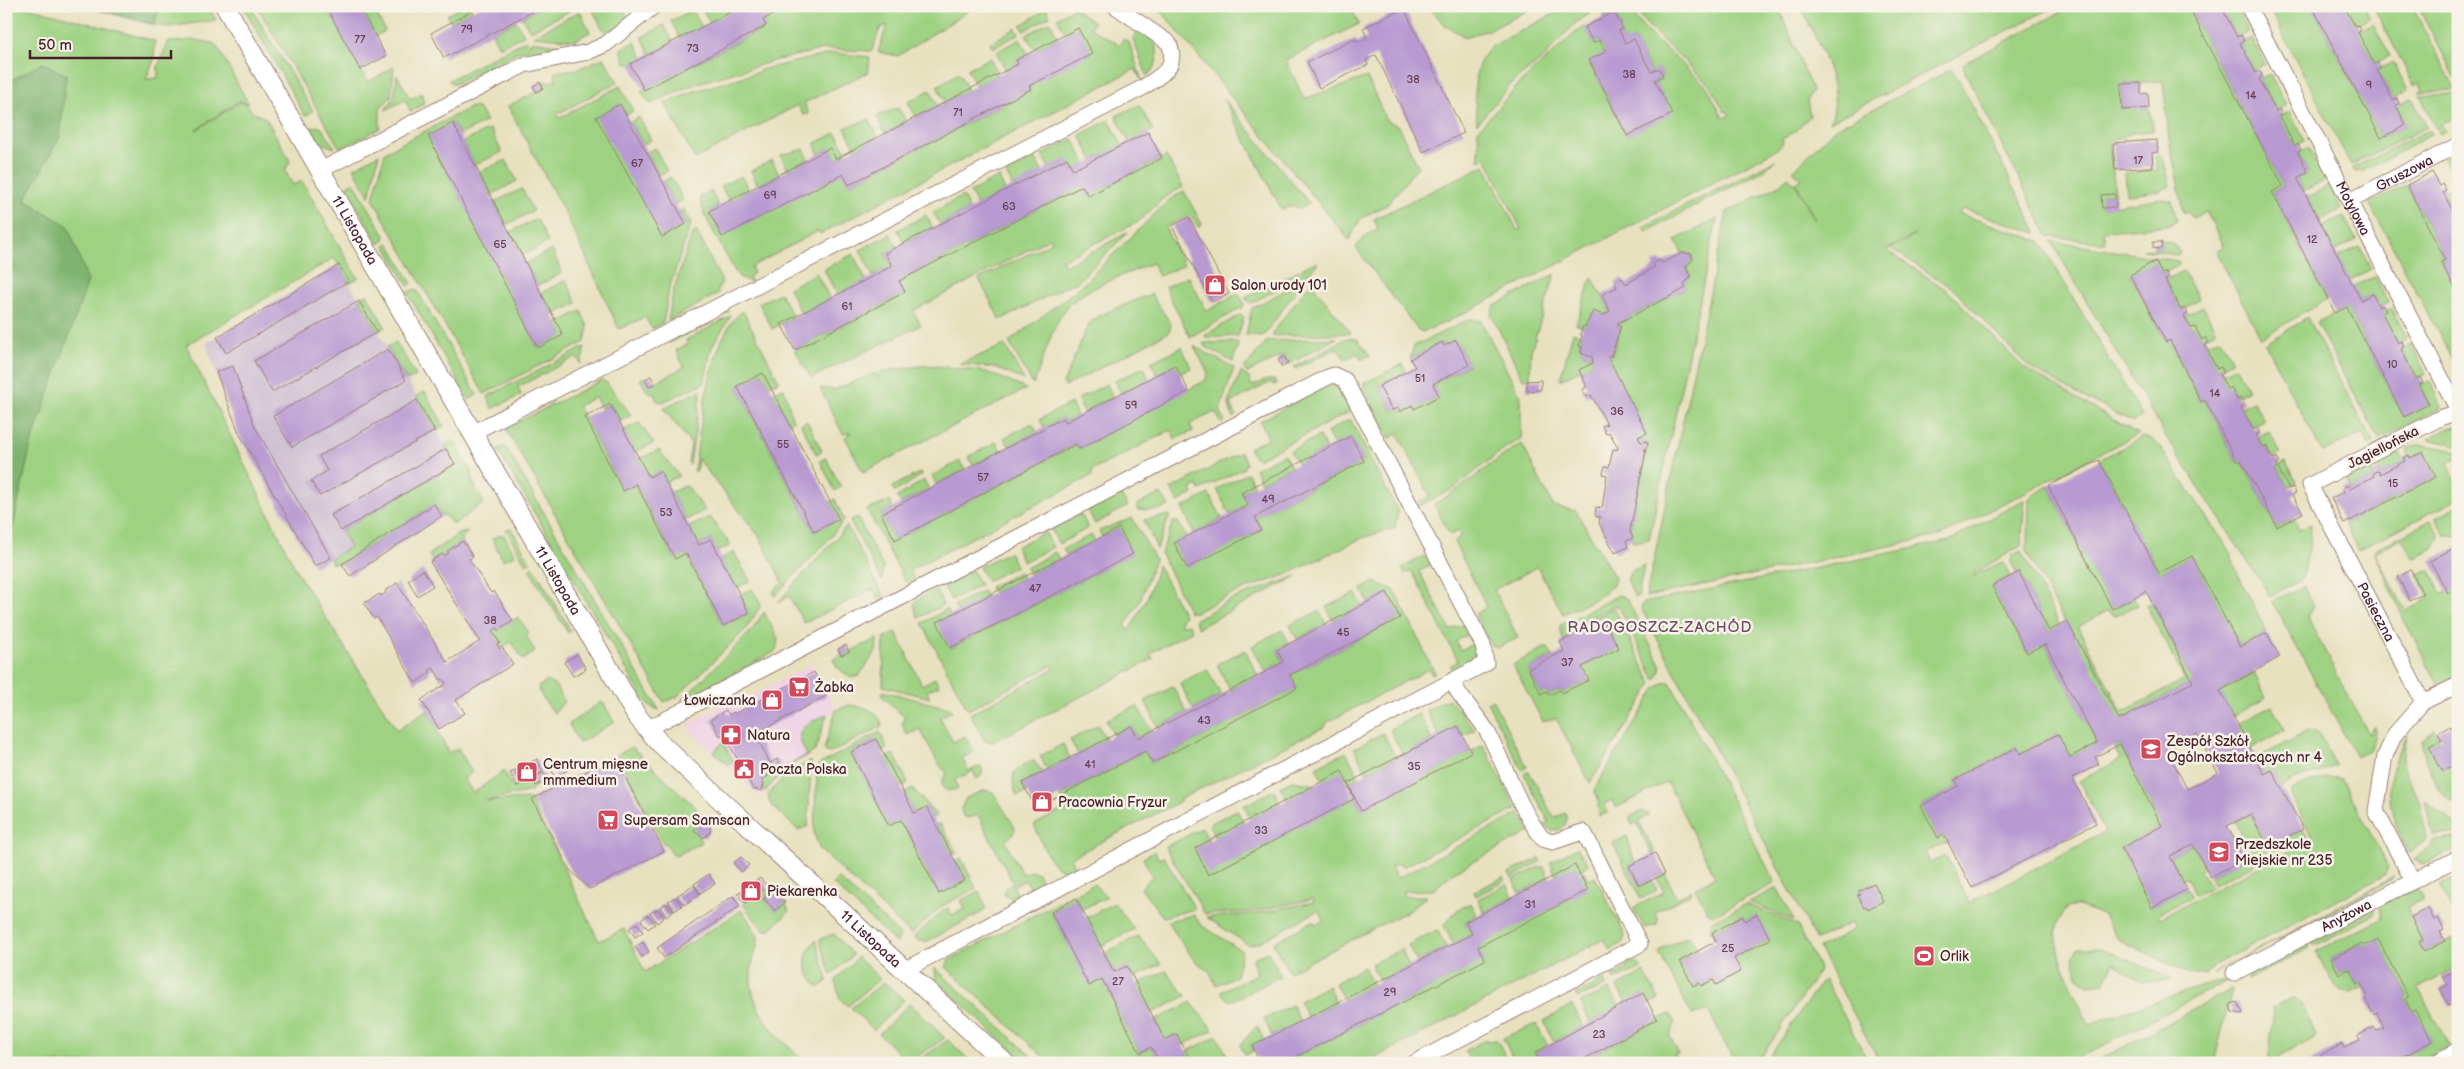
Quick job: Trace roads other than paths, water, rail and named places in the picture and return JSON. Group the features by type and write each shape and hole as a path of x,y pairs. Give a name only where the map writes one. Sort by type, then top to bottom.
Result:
{"street":[{"name":"11 Listopada","path":"225,6 620,688 647,729 696,778 1005,1063"},
{"path":"319,170 524,65 574,57 606,44 654,6"},
{"path":"472,433 1142,88 1167,71 1172,59 1169,43 1115,6"},
{"name":"Motylowa","path":"2248,6 2458,411"},
{"name":"Gruszowa","path":"2350,201 2458,145"},
{"path":"647,729 1334,374 1345,380 1483,645 1486,663 904,970"},
{"name":"Jagiellońska","path":"2310,485 2442,417 2458,411"},
{"name":"Pasieczna","path":"2310,485 2423,702"},
{"path":"1414,1063 1640,944 1585,834 1582,832 1574,833 1553,842 1543,840 1487,731 1461,698 1452,682"},
{"path":"2413,881 2376,811 2385,756 2395,734 2423,702 2458,685"},
{"name":"Anyżowa","path":"2234,972 2458,858"},
{"path":"2435,1063 2458,1050"}],"place":[{"name":"Salon urody 101","path":"1215,285"},
{"name":"Żabka","path":"799,687"},
{"name":"Łowiczanka","path":"772,700"},
{"name":"Natura","path":"731,735"},
{"name":"Zespół Szkół Ogólnokształcących nr 4","path":"2151,749"},
{"name":"Poczta Polska","path":"744,769"},
{"name":"Centrum mięsne mmmedium","path":"527,772"},
{"name":"Pracownia Fryzur","path":"1042,802"},
{"name":"Supersam Samscan","path":"608,820"},
{"name":"Przedszkole Miejskie nr 235","path":"2219,852"},
{"name":"Piekarenka","path":"751,891"},
{"name":"Orlik","path":"1924,956"}],"district":[{"name":"RADOGOSZCZ-ZACHÓD","path":"1660,627"}]}
